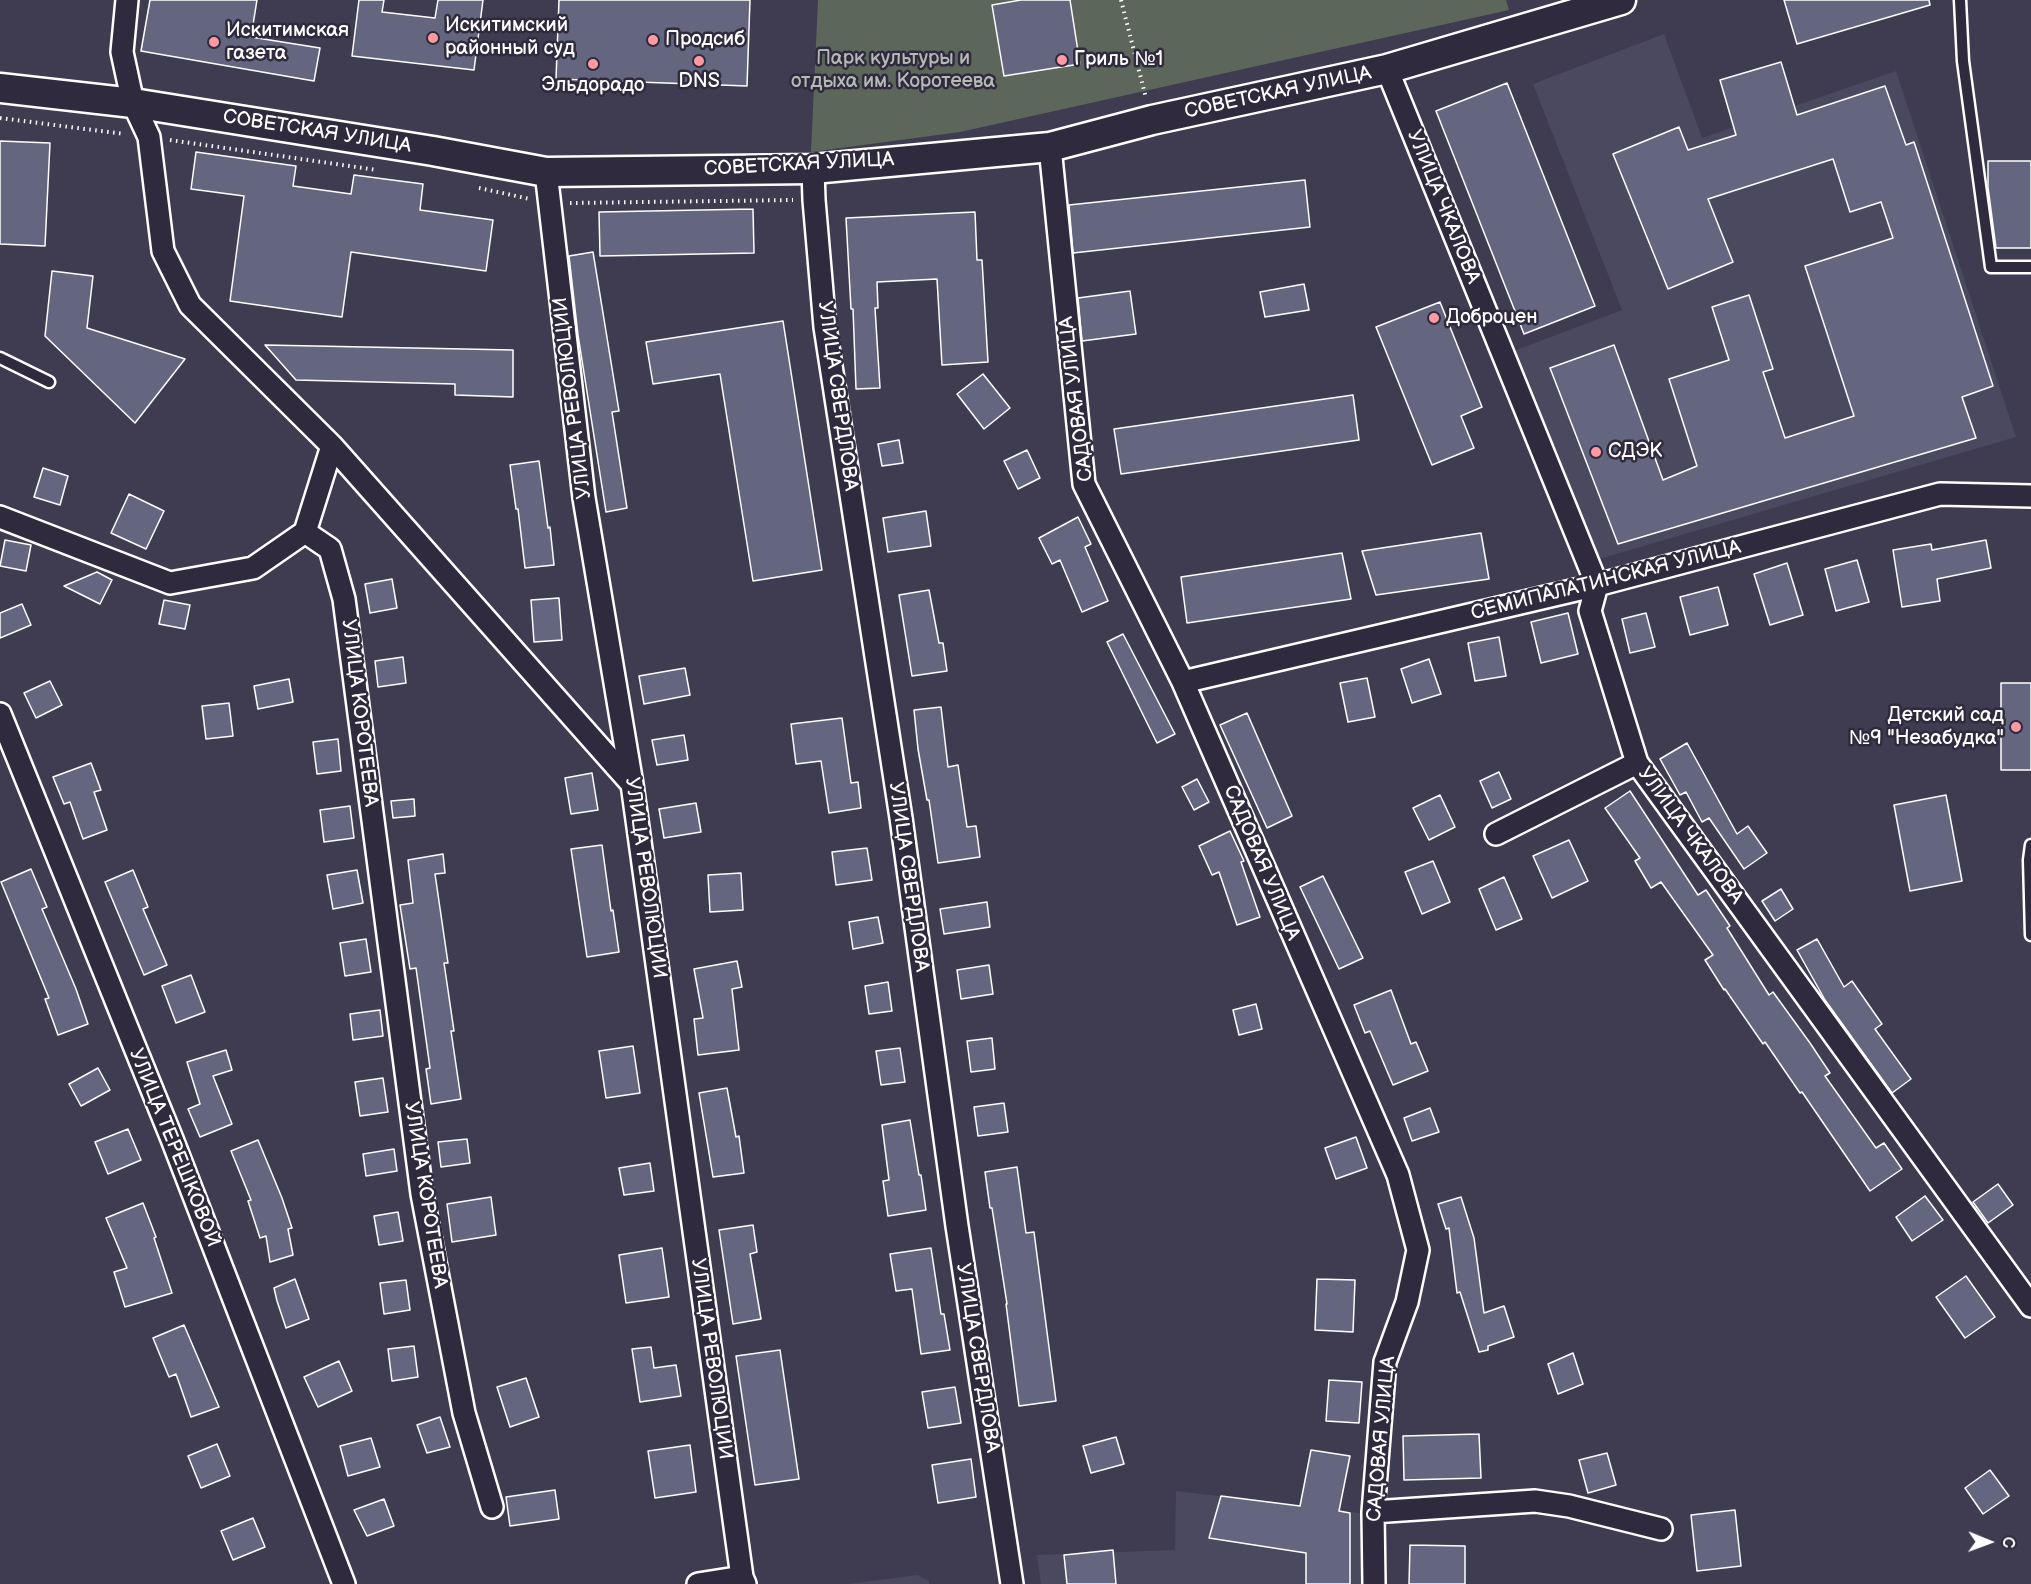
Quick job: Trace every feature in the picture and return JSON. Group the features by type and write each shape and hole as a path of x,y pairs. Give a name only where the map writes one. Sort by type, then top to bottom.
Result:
{"main road":[{"name":"СОВЕТСКАЯ УЛИЦА","path":"0,88 133,103 433,151 546,172 813,169 1050,147 1152,120 1387,69 1621,0"}],"street":[{"path":"127,0 122,52 133,103 149,137 163,251 190,305 332,446 632,784"},
{"name":"УЛИЦА ЧКАЛОВА","path":"1387,69 1597,585 1590,611 1637,763 2031,1306"},
{"name":"САДОВАЯ УЛИЦА","path":"1050,147 1084,484 1183,682 1398,1175 1418,1250 1407,1302 1385,1362 1373,1512 1374,1584"},
{"name":"УЛИЦА СВЕРДЛОВА","path":"813,169 825,327 901,818 959,1238 1012,1584"},
{"name":"УЛИЦА РЕВОЛЮЦИИ","path":"546,172 584,498 632,784 743,1580"},
{"path":"0,517 170,583 253,568 305,532 332,446"},
{"name":"СЕМИПАЛАТИНСКАЯ УЛИЦА","path":"1183,682 1597,585 1940,494 2031,496"},
{"name":"УЛИЦА КОРОТЕЕВА","path":"305,532 330,549 345,599 422,1194 464,1413 492,1507"},
{"name":"УЛИЦА ТЕРЕШКОВОЙ","path":"0,714 172,1139 344,1584"},
{"path":"1496,834 1637,763"},
{"path":"1373,1512 1536,1502 1569,1506 1661,1529"},
{"path":"698,1584 743,1580"}],"lane":[{"path":"1960,0 1963,62 1992,267 2031,267"},
{"path":"0,358 49,382"},
{"path":"2031,845 2028,860 2031,935"}],"path":[{"path":"1123,0 1122,6 1152,120"}],"shaded area":[{"path":"1664,34 1702,138 1896,71 2016,437 1596,560 1514,351 1622,310 1533,84"},
{"path":"1176,1491 1359,1513 1373,1512 1374,1584 1041,1584 1037,1555 1175,1550"},
{"path":"918,1575 929,1581 929,1584 848,1584"}],"green space":[{"name":"Парк культуры и отдыха им. Коротеева","path":"818,0 1506,0 1509,10 960,132 811,152"}],"building":[{"name":"Искитимская газета","path":"150,0 257,0 251,37 320,48 314,81 141,51"},
{"path":"359,0 384,0 382,12 435,18 438,0 483,0 474,70 352,56"},
{"name":"Продсиб","path":"559,0 750,0 747,86 556,79"},
{"path":"1021,0 1070,0 1080,64 1004,76 992,5"},
{"path":"1784,0 1929,0 1930,5 1797,44"},
{"path":"1781,62 1797,115 1885,86 1906,145 1914,142 1993,386 1962,397 1976,438 1618,544 1550,368 1614,345 1663,480 1697,466 1669,379 1729,360 1712,307 1749,295 1773,369 1763,372 1785,438 1854,416 1805,266 1893,238 1881,202 1850,212 1833,159 1708,199 1733,262 1668,289 1613,154 1679,127 1688,150 1736,135 1720,80"},
{"path":"1507,83 1595,306 1524,334 1436,111"},
{"path":"0,141 50,143 45,246 0,244"},
{"path":"196,152 296,166 293,186 351,194 354,175 423,184 420,210 493,220 486,271 351,252 342,317 230,301 244,196 191,189"},
{"path":"1988,161 2031,161 2031,248 1996,248 1988,187"},
{"path":"1305,180 1310,227 1073,253 1069,205"},
{"path":"753,209 754,253 600,256 599,212"},
{"path":"975,212 977,260 982,260 988,362 942,365 937,279 877,282 878,308 875,308 880,388 856,389 846,218"},
{"path":"593,252 619,411 612,412 627,508 606,512 578,335 569,256"},
{"path":"52,271 93,276 87,328 185,359 135,423 45,336"},
{"path":"1304,284 1309,310 1265,317 1260,292"},
{"path":"1130,291 1136,334 1082,341 1078,298"},
{"path":"1440,302 1482,407 1461,416 1474,448 1432,465 1376,327"},
{"path":"783,321 822,570 753,581 720,374 653,384 646,342"},
{"path":"265,345 513,350 513,397 455,395 455,384 296,380"},
{"path":"983,374 1010,408 984,429 957,394"},
{"path":"1353,395 1359,440 1121,474 1114,429"},
{"path":"899,440 903,463 882,466 878,444"},
{"path":"1027,450 1040,478 1018,489 1004,461"},
{"path":"539,461 554,565 525,568 510,465"},
{"path":"43,468 68,476 60,505 34,497"},
{"path":"129,494 164,511 146,549 111,533"},
{"path":"926,511 931,546 888,552 883,518"},
{"path":"1078,517 1091,544 1085,547 1108,601 1082,612 1060,560 1052,564 1039,538"},
{"path":"1481,533 1489,579 1376,595 1362,551"},
{"path":"5,540 31,545 26,571 0,566"},
{"path":"1986,540 1991,568 1937,579 1940,601 1902,607 1893,550 1931,544 1932,550"},
{"path":"1342,553 1351,599 1187,623 1181,577"},
{"path":"1857,560 1869,602 1836,611 1825,569"},
{"path":"1787,563 1803,615 1770,625 1754,574"},
{"path":"97,572 112,580 100,604 64,586"},
{"path":"392,579 397,608 370,613 365,584"},
{"path":"1718,587 1728,625 1690,635 1680,597"},
{"path":"929,590 939,643 943,643 947,671 912,676 899,595"},
{"path":"559,598 562,640 534,642 531,600"},
{"path":"164,600 190,605 185,629 159,624"},
{"path":"22,604 31,625 0,638 0,613"},
{"path":"1568,613 1578,654 1541,663 1531,622"},
{"path":"1646,613 1655,647 1630,653 1622,619"},
{"path":"1123,634 1175,734 1157,743 1107,642"},
{"path":"1499,637 1506,676 1475,681 1468,643"},
{"path":"403,657 406,683 378,687 375,661"},
{"path":"1429,659 1441,694 1412,703 1401,669"},
{"path":"685,668 690,695 644,704 639,676"},
{"path":"1367,678 1375,717 1348,722 1340,683"},
{"path":"289,679 293,702 258,709 254,686"},
{"path":"50,681 62,705 36,718 24,693"},
{"name":"Детский сад №9 \"Незабудка\"","path":"2001,683 2031,683 2031,770 2001,770"},
{"path":"229,703 233,736 206,739 202,706"},
{"path":"941,707 948,767 958,765 967,827 976,826 980,857 938,863 929,800 927,800 918,749 914,710"},
{"path":"1247,713 1292,816 1267,828 1220,725"},
{"path":"842,718 851,783 858,782 861,808 829,813 821,761 796,764 791,724"},
{"path":"684,735 688,760 657,765 652,740"},
{"path":"338,739 341,771 317,774 313,742"},
{"path":"1687,743 1737,834 1748,826 1767,853 1744,869 1709,818 1702,822 1686,792 1680,795 1660,759"},
{"path":"91,763 101,790 94,792 107,830 83,839 70,802 64,804 53,777"},
{"path":"1499,772 1511,799 1492,808 1480,781"},
{"path":"592,773 598,810 571,814 565,778"},
{"path":"1197,779 1209,802 1194,810 1182,787"},
{"path":"1630,791 1698,895 1706,890 1730,926 1727,928 1769,995 1773,992 1810,1043 1830,1073 1825,1076 1876,1148 1884,1143 1902,1169 1870,1191 1802,1092 1800,1093 1765,1042 1763,1044 1724,990 1705,960 1713,955 1661,882 1651,888 1635,861 1640,858 1605,808"},
{"path":"1440,795 1455,827 1429,840 1413,808"},
{"path":"1946,795 1962,881 1910,891 1894,805"},
{"path":"414,799 415,816 393,818 391,801"},
{"path":"696,803 701,832 664,838 659,809"},
{"path":"350,806 354,838 324,842 320,810"},
{"path":"1230,831 1244,861 1241,862 1260,917 1237,925 1219,872 1212,875 1199,846"},
{"path":"1569,840 1588,881 1552,898 1533,856"},
{"path":"602,845 619,952 587,957 571,849"},
{"path":"867,848 872,880 836,885 832,852"},
{"path":"443,854 445,873 435,874 448,963 444,963 461,1099 431,1104 426,1069 430,1068 416,968 410,969 400,905 413,903 408,860"},
{"path":"1433,861 1450,902 1422,914 1405,872"},
{"path":"31,869 47,907 42,909 76,989 88,1024 58,1035 45,999 49,998 1,882"},
{"path":"133,870 148,907 143,909 167,965 144,975 105,882"},
{"path":"357,870 363,903 333,909 327,875"},
{"path":"741,873 743,910 710,912 708,875"},
{"path":"1323,876 1363,958 1339,969 1300,887"},
{"path":"1504,877 1522,919 1496,930 1479,889"},
{"path":"1781,889 1793,909 1775,921 1762,901"},
{"path":"987,902 990,927 944,934 940,909"},
{"path":"878,917 883,943 853,949 849,922"},
{"path":"366,939 371,972 345,976 340,943"},
{"path":"1817,939 1844,987 1852,981 1882,1024 1875,1029 1911,1079 1892,1093 1825,1000 1797,950"},
{"path":"737,961 742,987 732,989 739,1050 698,1055 694,1019 703,1018 694,969"},
{"path":"989,965 993,994 961,999 957,970"},
{"path":"191,975 205,1012 176,1023 162,986"},
{"path":"888,982 892,1011 869,1014 865,986"},
{"path":"1391,990 1411,1044 1416,1042 1428,1071 1393,1085 1370,1031 1365,1033 1354,1005"},
{"path":"1256,1004 1262,1029 1239,1035 1233,1010"},
{"path":"380,1010 383,1036 353,1040 350,1014"},
{"path":"992,1038 995,1069 971,1072 967,1041"},
{"path":"633,1046 640,1093 606,1098 599,1051"},
{"path":"900,1048 905,1082 881,1085 876,1051"},
{"path":"226,1050 232,1070 213,1076 232,1124 200,1137 188,1109 200,1104 187,1062"},
{"path":"98,1068 110,1090 81,1106 69,1084"},
{"path":"383,1078 388,1112 360,1116 355,1082"},
{"path":"727,1088 736,1137 739,1136 744,1173 713,1177 699,1093"},
{"path":"1004,1103 1008,1132 978,1136 974,1107"},
{"path":"1430,1108 1439,1132 1412,1141 1404,1118"},
{"path":"910,1120 926,1210 888,1216 883,1181 889,1180 882,1125"},
{"path":"128,1129 141,1160 108,1174 95,1142"},
{"path":"1356,1137 1367,1168 1336,1179 1325,1148"},
{"path":"467,1139 470,1163 441,1167 438,1142"},
{"path":"258,1140 292,1228 288,1229 293,1255 270,1262 266,1236 260,1238 248,1201 251,1200 231,1151"},
{"path":"394,1149 397,1171 366,1176 363,1154"},
{"path":"650,1163 654,1191 624,1195 619,1168"},
{"path":"1017,1167 1026,1233 1034,1232 1056,1401 1019,1406 1007,1304 985,1172"},
{"path":"1998,1184 2013,1205 1988,1223 1973,1202"},
{"path":"1925,1196 1943,1220 1912,1241 1896,1217"},
{"path":"491,1197 496,1235 452,1242 447,1204"},
{"path":"1461,1197 1474,1238 1484,1313 1504,1306 1514,1337 1488,1346 1488,1350 1479,1352 1460,1292 1457,1293 1449,1228 1446,1229 1438,1204"},
{"path":"143,1203 156,1237 154,1238 172,1293 125,1307 114,1272 127,1268 106,1218"},
{"path":"398,1212 403,1241 379,1245 374,1216"},
{"path":"753,1225 757,1252 750,1254 761,1319 733,1324 719,1230"},
{"path":"662,1248 669,1297 626,1303 619,1255"},
{"path":"931,1248 941,1314 944,1314 950,1350 921,1354 912,1289 896,1291 890,1254"},
{"path":"1966,1276 1995,1317 1965,1338 1936,1297"},
{"path":"295,1279 309,1319 286,1328 274,1288"},
{"path":"1317,1279 1355,1280 1353,1332 1315,1330"},
{"path":"406,1280 410,1310 384,1314 380,1283"},
{"path":"184,1325 219,1407 191,1417 176,1374 169,1377 153,1338"},
{"path":"414,1346 418,1377 392,1381 388,1349"},
{"path":"651,1347 654,1368 676,1365 681,1396 640,1402 632,1349"},
{"path":"780,1350 799,1479 755,1485 736,1356"},
{"path":"1573,1353 1583,1384 1558,1394 1548,1364"},
{"path":"339,1361 352,1391 318,1407 304,1377"},
{"path":"526,1378 539,1417 510,1427 497,1387"},
{"path":"1329,1380 1362,1382 1359,1423 1326,1421"},
{"path":"955,1387 961,1423 928,1428 922,1392"},
{"path":"440,1417 450,1447 427,1453 417,1425"},
{"path":"1479,1434 1481,1478 1404,1480 1403,1436"},
{"path":"1116,1437 1124,1464 1091,1473 1083,1446"},
{"path":"371,1438 380,1467 348,1476 340,1446"},
{"path":"217,1444 230,1476 201,1488 188,1456"},
{"path":"690,1445 696,1492 655,1498 648,1451"},
{"path":"1311,1450 1350,1456 1339,1511 1350,1513 1350,1584 1306,1584 1306,1553 1209,1538 1221,1496 1300,1506"},
{"path":"1607,1453 1616,1485 1588,1493 1579,1460"},
{"path":"971,1459 976,1497 938,1503 932,1465"},
{"path":"1990,1470 2009,1496 1983,1514 1965,1488"},
{"path":"555,1490 559,1519 510,1526 506,1497"},
{"path":"384,1499 394,1526 367,1536 354,1510"},
{"path":"1735,1510 1741,1566 1697,1571 1691,1515"},
{"path":"253,1518 265,1547 233,1560 221,1531"},
{"path":"1410,1545 1465,1546 1465,1584 1409,1584"},
{"path":"1113,1550 1116,1584 1067,1584 1064,1555"}],"place":[{"name":"Искитимский районный суд","path":"433,38"},
{"name":"Продсиб","path":"653,40"},
{"name":"Искитимская газета","path":"214,42"},
{"name":"Гриль №1","path":"1062,60"},
{"name":"DNS","path":"699,61"},
{"name":"Эльдорадо","path":"593,64"},
{"name":"Доброцен","path":"1434,318"},
{"name":"СДЭК","path":"1596,452"},
{"name":"Детский сад №9 \"Незабудка\"","path":"2016,727"}]}
